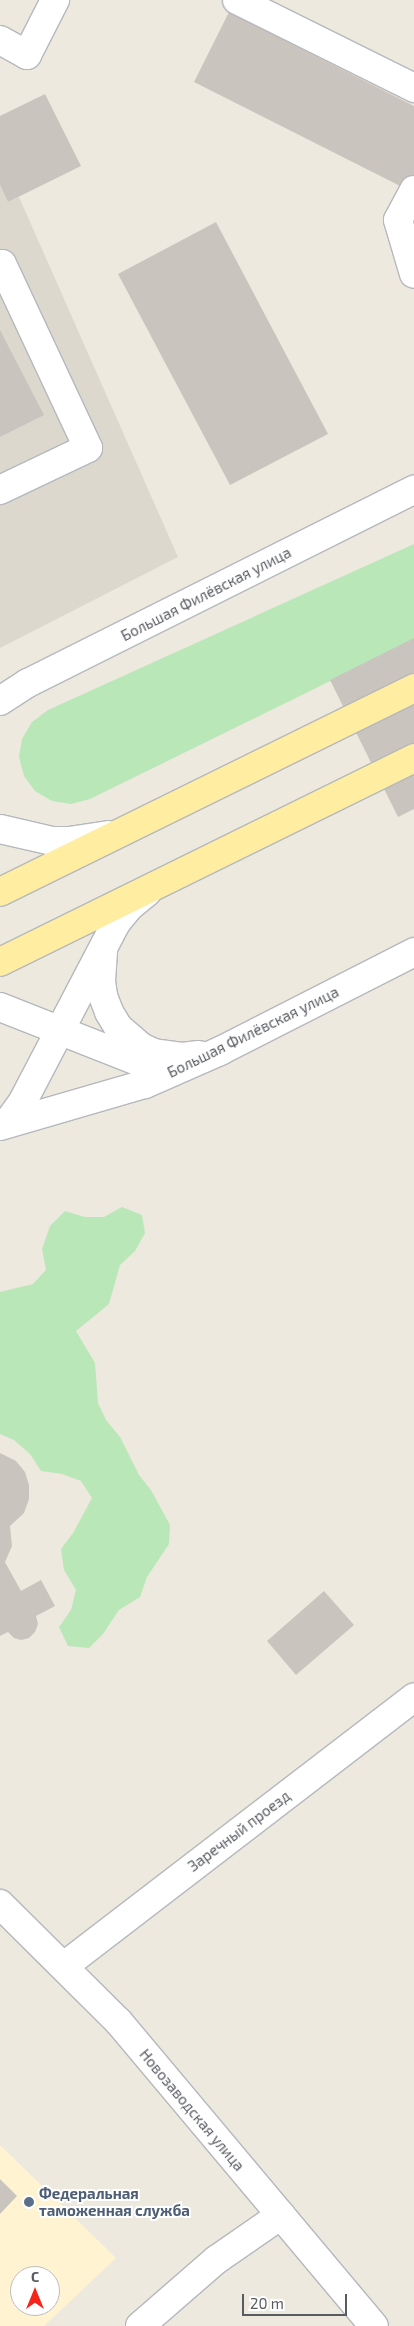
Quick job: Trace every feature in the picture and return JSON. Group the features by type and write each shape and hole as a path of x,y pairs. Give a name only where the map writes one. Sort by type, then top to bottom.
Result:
{"main road":[{"path":"0,892 414,688"},
{"path":"0,962 414,758"}],"street":[{"path":"0,40 27,55 55,0"},
{"path":"237,0 414,88"},
{"path":"414,190 398,220 414,274"},
{"path":"0,265 2,264 88,448 0,490"},
{"name":"Большая Филёвская улица","path":"5,699 414,490"},
{"path":"0,811 20,829 36,837"},
{"path":"0,829 52,841 109,836 126,830"},
{"path":"4,1124 23,1101 106,942 130,906 153,886"},
{"path":"106,942 101,961 104,996 109,1012 118,1027 129,1039 141,1047 168,1056 196,1055 220,1051"},
{"name":"Большая Филёвская улица","path":"4,1124 145,1084 220,1051 414,952"},
{"path":"0,1007 169,1073"},
{"name":"Заречный проезд","path":"64,1966 414,1697"},
{"name":"Новозаводская улица","path":"0,1904 118,2021 374,2326"},
{"path":"140,2326 216,2260 281,2216"}],"shaded area":[{"path":"0,185 8,202 19,197 178,557 0,648"},
{"name":"Федеральная таможенная служба","path":"0,2145 116,2258 60,2311 60,2266 10,2266 10,2316 55,2316 44,2326 0,2326"}],"green space":[{"path":"414,544 414,640 90,799 71,804 52,801 35,791 24,776 19,757 22,739 32,722 48,710"},
{"path":"122,1207 142,1215 145,1233 135,1251 120,1265 109,1304 76,1331 95,1363 98,1403 106,1420 120,1437 139,1475 151,1490 170,1525 169,1544 147,1577 140,1597 119,1610 103,1634 89,1648 68,1646 59,1627 71,1610 76,1590 64,1570 61,1549 73,1533 92,1498 81,1481 62,1474 41,1471 30,1454 14,1440 0,1434 0,1292 33,1284 46,1270 42,1249 50,1226 65,1211 85,1217 104,1217"}],"building":[{"path":"229,12 414,106 414,193 194,82"},
{"path":"45,94 81,166 8,202 0,185 0,116"},
{"path":"216,222 328,434 230,485 118,274"},
{"path":"0,330 44,415 0,437"},
{"path":"414,638 414,809 398,817 330,680"},
{"path":"0,1453 16,1461 25,1472 29,1485 29,1499 24,1513 10,1526 12,1546 5,1562 21,1591 41,1580 55,1606 36,1616 38,1624 35,1632 29,1638 21,1640 14,1638 8,1632 0,1636"},
{"path":"324,1591 354,1625 296,1675 267,1641"},
{"path":"0,2179 17,2196 0,2214"}],"place":[{"name":"Федеральная таможенная служба","path":"29,2202"}]}
